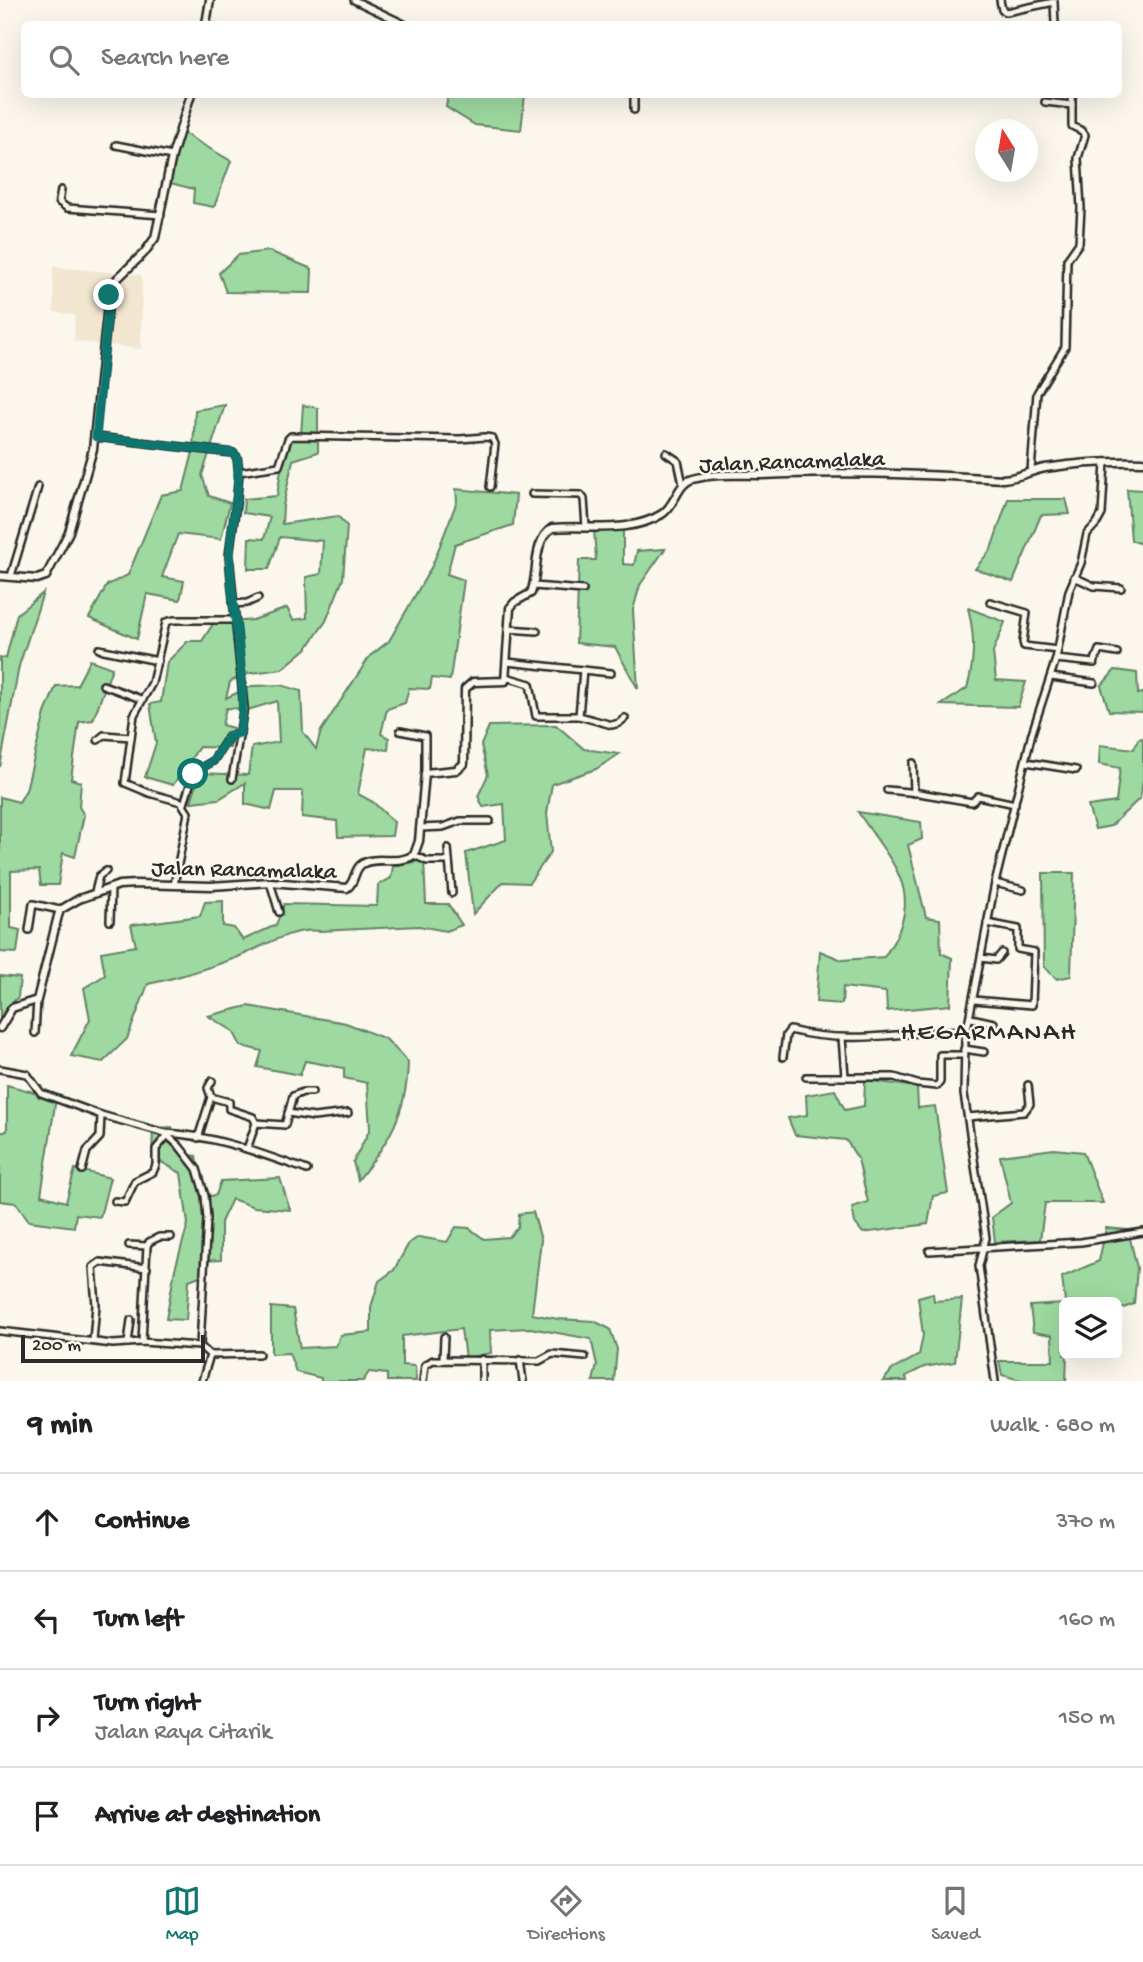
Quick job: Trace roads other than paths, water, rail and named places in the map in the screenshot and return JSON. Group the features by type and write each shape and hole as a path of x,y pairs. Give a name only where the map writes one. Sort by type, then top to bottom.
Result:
{"street":[{"path":"206,21 210,0"},
{"path":"355,0 395,21"},
{"path":"1000,0 1002,10 1006,12 1054,2 1055,21"},
{"path":"0,576 37,579 50,572 69,532 96,437 109,295 117,279 155,238 172,156 190,98"},
{"path":"634,98 634,110"},
{"path":"1031,471 1037,393 1065,346 1067,260 1079,243 1081,208 1078,158 1085,135 1072,125 1072,98"},
{"path":"1045,102 1072,105"},
{"path":"116,145 172,156"},
{"path":"61,190 60,202 67,208 161,215"},
{"path":"239,472 279,467 291,436 460,439 489,437 495,444 490,487"},
{"path":"96,437 233,453 237,457 239,472 229,556 244,707 232,779"},
{"path":"666,453 678,461 683,484"},
{"path":"995,1381 979,1266 986,1238 964,1094 963,1052 995,883 1036,720 1056,659 1073,577 1081,563 1087,534 1102,514 1105,462"},
{"name":"Jalan Rancamalaka","path":"534,586 537,556 547,532 555,528 629,526 653,518 668,509 683,484 697,478 786,474 945,475 1003,479 1031,471 1082,463 1143,462"},
{"path":"11,576 38,487"},
{"path":"532,494 581,495 584,499 586,527"},
{"path":"1073,577 1094,586 1121,588"},
{"path":"425,773 456,770 464,764 467,686 474,681 502,682 506,677 511,605 531,593 534,586 583,590"},
{"path":"233,604 247,603 258,598"},
{"path":"990,603 1027,613 1024,646 1058,650"},
{"path":"184,804 126,785 124,780 134,715 152,683 166,622 235,620"},
{"path":"508,629 537,631"},
{"path":"99,649 158,661"},
{"path":"1056,659 1094,663 1099,649 1117,653"},
{"path":"507,662 611,673"},
{"path":"579,716 583,670"},
{"path":"506,677 530,684 536,716 579,716 612,725 625,718"},
{"path":"1051,677 1094,683"},
{"path":"103,685 141,699"},
{"path":"400,731 425,736 420,828 414,855 419,860 448,861"},
{"path":"174,885 188,813 184,804 194,772 213,761 229,736 240,733"},
{"path":"98,740 104,735 131,737"},
{"path":"1026,762 1076,770"},
{"path":"913,763 914,793"},
{"path":"887,790 972,802 978,796 1015,804"},
{"path":"420,828 443,827 460,821 490,821"},
{"path":"448,848 452,893"},
{"name":"Jalan Rancamalaka","path":"61,910 95,892 136,884 211,886 270,882 347,888 352,885 356,871 362,864 372,861 395,862 414,855"},
{"path":"95,892 99,876 106,871"},
{"path":"270,882 279,912"},
{"path":"995,883 1023,890"},
{"path":"110,921 111,888"},
{"path":"29,930 32,905 61,910 37,1000 35,1033"},
{"path":"974,1000 1032,1005 1034,952 1017,948 1018,929 987,923"},
{"path":"981,958 996,960 1002,953"},
{"path":"0,1028 12,1008 37,1000"},
{"path":"971,1018 994,1023"},
{"path":"783,1057 788,1030 842,1038 967,1030"},
{"path":"842,1038 845,1076"},
{"path":"806,1077 894,1077 917,1084 937,1086 940,1082 940,1055 984,1052"},
{"path":"0,1069 27,1074 41,1093 102,1115 165,1135 198,1138 247,1149 307,1170"},
{"path":"198,1138 211,1097 208,1088 212,1081"},
{"path":"968,1118 1024,1112 1030,1104 1028,1085"},
{"path":"256,1123 285,1125 293,1096 312,1092"},
{"path":"211,1097 229,1102 229,1109 253,1117 256,1123 247,1149"},
{"path":"288,1113 314,1118 348,1113"},
{"path":"82,1170 87,1150 100,1137 102,1115"},
{"path":"115,1201 125,1202 135,1181 153,1172 156,1166 156,1149 165,1135"},
{"path":"165,1135 180,1147 197,1169 205,1196 207,1226 200,1346"},
{"path":"929,1251 1081,1242 1143,1232"},
{"path":"142,1342 147,1246 155,1238 171,1237"},
{"path":"129,1245 147,1246"},
{"path":"93,1341 96,1306 93,1266 100,1262 147,1268"},
{"path":"128,1343 131,1320"},
{"path":"0,1331 93,1341 200,1346 210,1355 259,1354"},
{"path":"443,1359 444,1337"},
{"path":"423,1381 425,1365 433,1360 542,1361 552,1354 585,1357"},
{"path":"202,1381 210,1355"},
{"path":"482,1359 482,1381"},
{"path":"520,1360 523,1381"}],"district":[{"name":"HEGARMANAH","path":"989,1030"}]}
